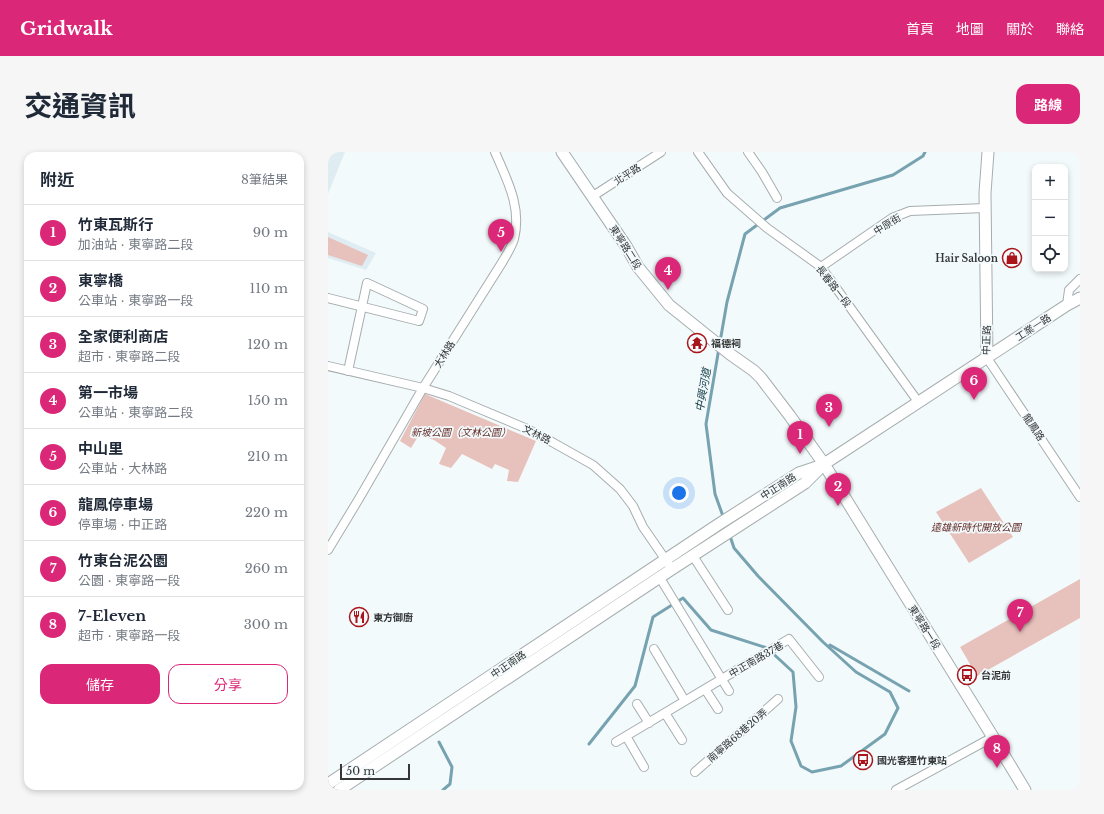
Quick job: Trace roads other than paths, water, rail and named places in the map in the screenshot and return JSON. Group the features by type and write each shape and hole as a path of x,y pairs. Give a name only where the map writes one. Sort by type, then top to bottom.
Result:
{"street":[{"name":"大林路","path":"328,550 364,491 423,388 503,261 514,240 517,222 516,206 511,189 495,152"},
{"name":"東寧路二段","path":"562,152 593,196 638,267 669,305 761,378 824,464"},
{"name":"北平路","path":"593,196 661,152"},
{"name":"長春路一段","path":"698,152 727,193 767,228 821,267 919,403"},
{"path":"748,152 778,198"},
{"name":"中正路","path":"824,464 987,358 986,208 988,152"},
{"name":"中原街","path":"821,267 892,218 910,211 986,208"},
{"path":"1067,305 1069,290 1080,279"},
{"path":"328,298 361,306 419,320 423,309 367,283 361,306 348,371"},
{"name":"工業一路","path":"987,358 1080,298"},
{"name":"龍鳳路","path":"987,358 1080,497"},
{"name":"文林路","path":"328,366 423,388 449,396 507,420 552,442 593,465 620,489 633,506 643,527 672,570"},
{"name":"中正南路","path":"328,784 719,524 799,473 824,464"},
{"name":"中正南路","path":"339,790 805,483 824,464"},
{"name":"東寧路一段","path":"824,464 1025,790"},
{"path":"693,556 728,610"},
{"name":"中正南路37巷","path":"660,578 722,678"},
{"name":"中正南路37巷","path":"616,742 789,639 819,677"},
{"path":"654,649 685,701"},
{"path":"722,678 729,690"},
{"path":"705,689 718,709"},
{"name":"南寧路68巷20弄","path":"695,772 778,699"},
{"path":"637,704 649,723"},
{"path":"665,713 682,740"},
{"path":"626,736 644,767"},
{"path":"896,790 993,737"}],"waterway":[{"name":"中興河道","path":"720,342 727,302 745,234 780,208 893,175 923,156 925,152"},
{"name":"中興河道","path":"719,348 706,424 715,494 728,530"},
{"path":"589,744 635,686 653,617 683,598 711,630 767,648 793,672 796,707 791,741 801,766 812,772 841,766 885,734 898,708 890,692 856,672 823,642 758,576 734,548 730,536"},
{"path":"830,645 909,691"},
{"path":"439,742 452,767 450,784 443,790"}],"place":[{"name":"中山里","path":"501,252"},
{"name":"Hair Saloon","path":"1012,258"},
{"name":"第一市場","path":"668,290"},
{"name":"福德祠","path":"697,343"},
{"name":"龍鳳停車場","path":"974,400"},
{"name":"全家便利商店","path":"829,427"},
{"name":"竹東瓦斯行","path":"800,454"},
{"name":"東寧橋","path":"838,506"},
{"name":"東方御廚","path":"359,617"},
{"name":"竹東台泥公園","path":"1020,632"},
{"name":"台泥前","path":"967,675"},
{"name":"國光客運竹東站","path":"863,760"},
{"name":"7-Eleven","path":"997,768"}],"park label":[{"name":"新坡公園（文林公園）","path":"461,432"},
{"name":"遠雄新時代開放公園","path":"976,527"}]}
